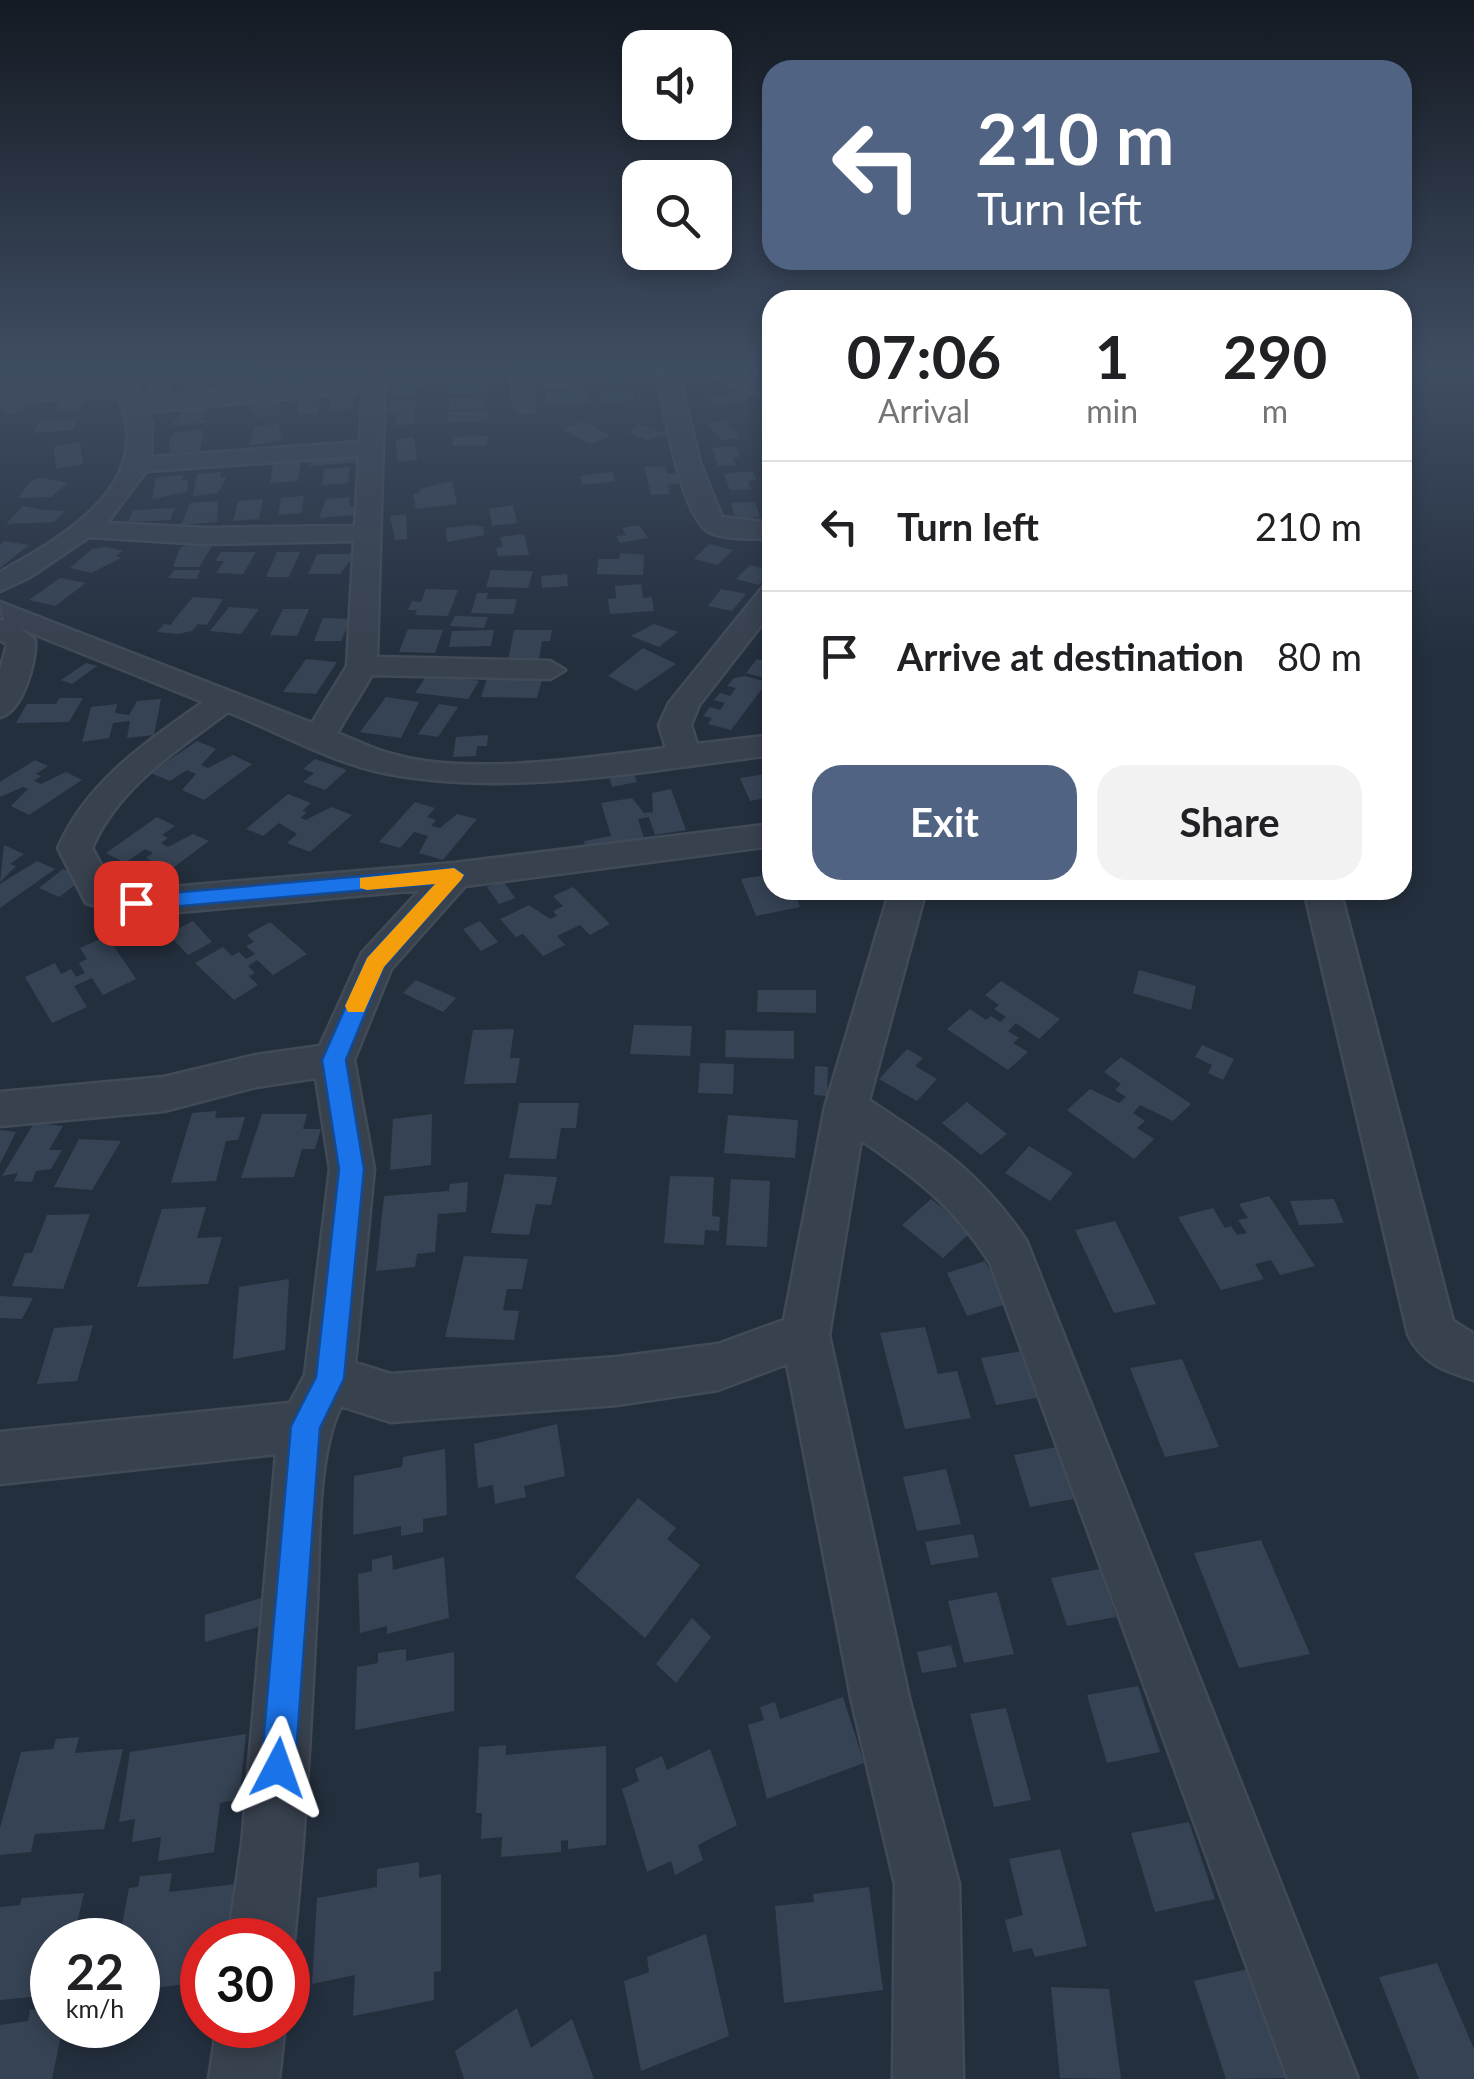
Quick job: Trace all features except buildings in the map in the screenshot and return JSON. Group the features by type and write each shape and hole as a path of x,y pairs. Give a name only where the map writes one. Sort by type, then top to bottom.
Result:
{"street":[{"path":"0,583 84,529 116,500 137,465 164,463"},
{"path":"316,738 341,706 362,666 372,463"},
{"path":"688,463 712,521 728,529 762,531"},
{"path":"84,529 206,536 370,534"},
{"path":"684,753 675,725 684,703 762,606"},
{"path":"0,610 384,763 450,774 495,774 762,746"},
{"path":"0,628 20,640 21,655 0,708"},
{"path":"362,666 550,670"},
{"path":"224,700 102,800 82,825 75,848 99,894 136,903 454,875 762,836"},
{"path":"264,1918 273,1844 293,1540 305,1426 330,1379 352,1169 334,1060 375,963 454,875"},
{"path":"905,900 846,1106 805,1335 882,1702 927,1884 928,2079"},
{"path":"1324,900 1432,1334 1453,1351 1474,1356"},
{"path":"0,1109 164,1094 256,1071 334,1060"},
{"path":"846,1106 936,1168 978,1206 1010,1254 1323,2079"},
{"path":"330,1379 390,1398 617,1381 718,1366 805,1335"},
{"path":"0,1458 305,1426"},
{"path":"244,2079 247,2048"}],"slow traffic":[{"path":"356,1006 375,963 454,875 367,883"}],"route":[{"path":"136,903 454,875 375,963 334,1060 352,1169 330,1379 305,1426 278,1768"}]}
